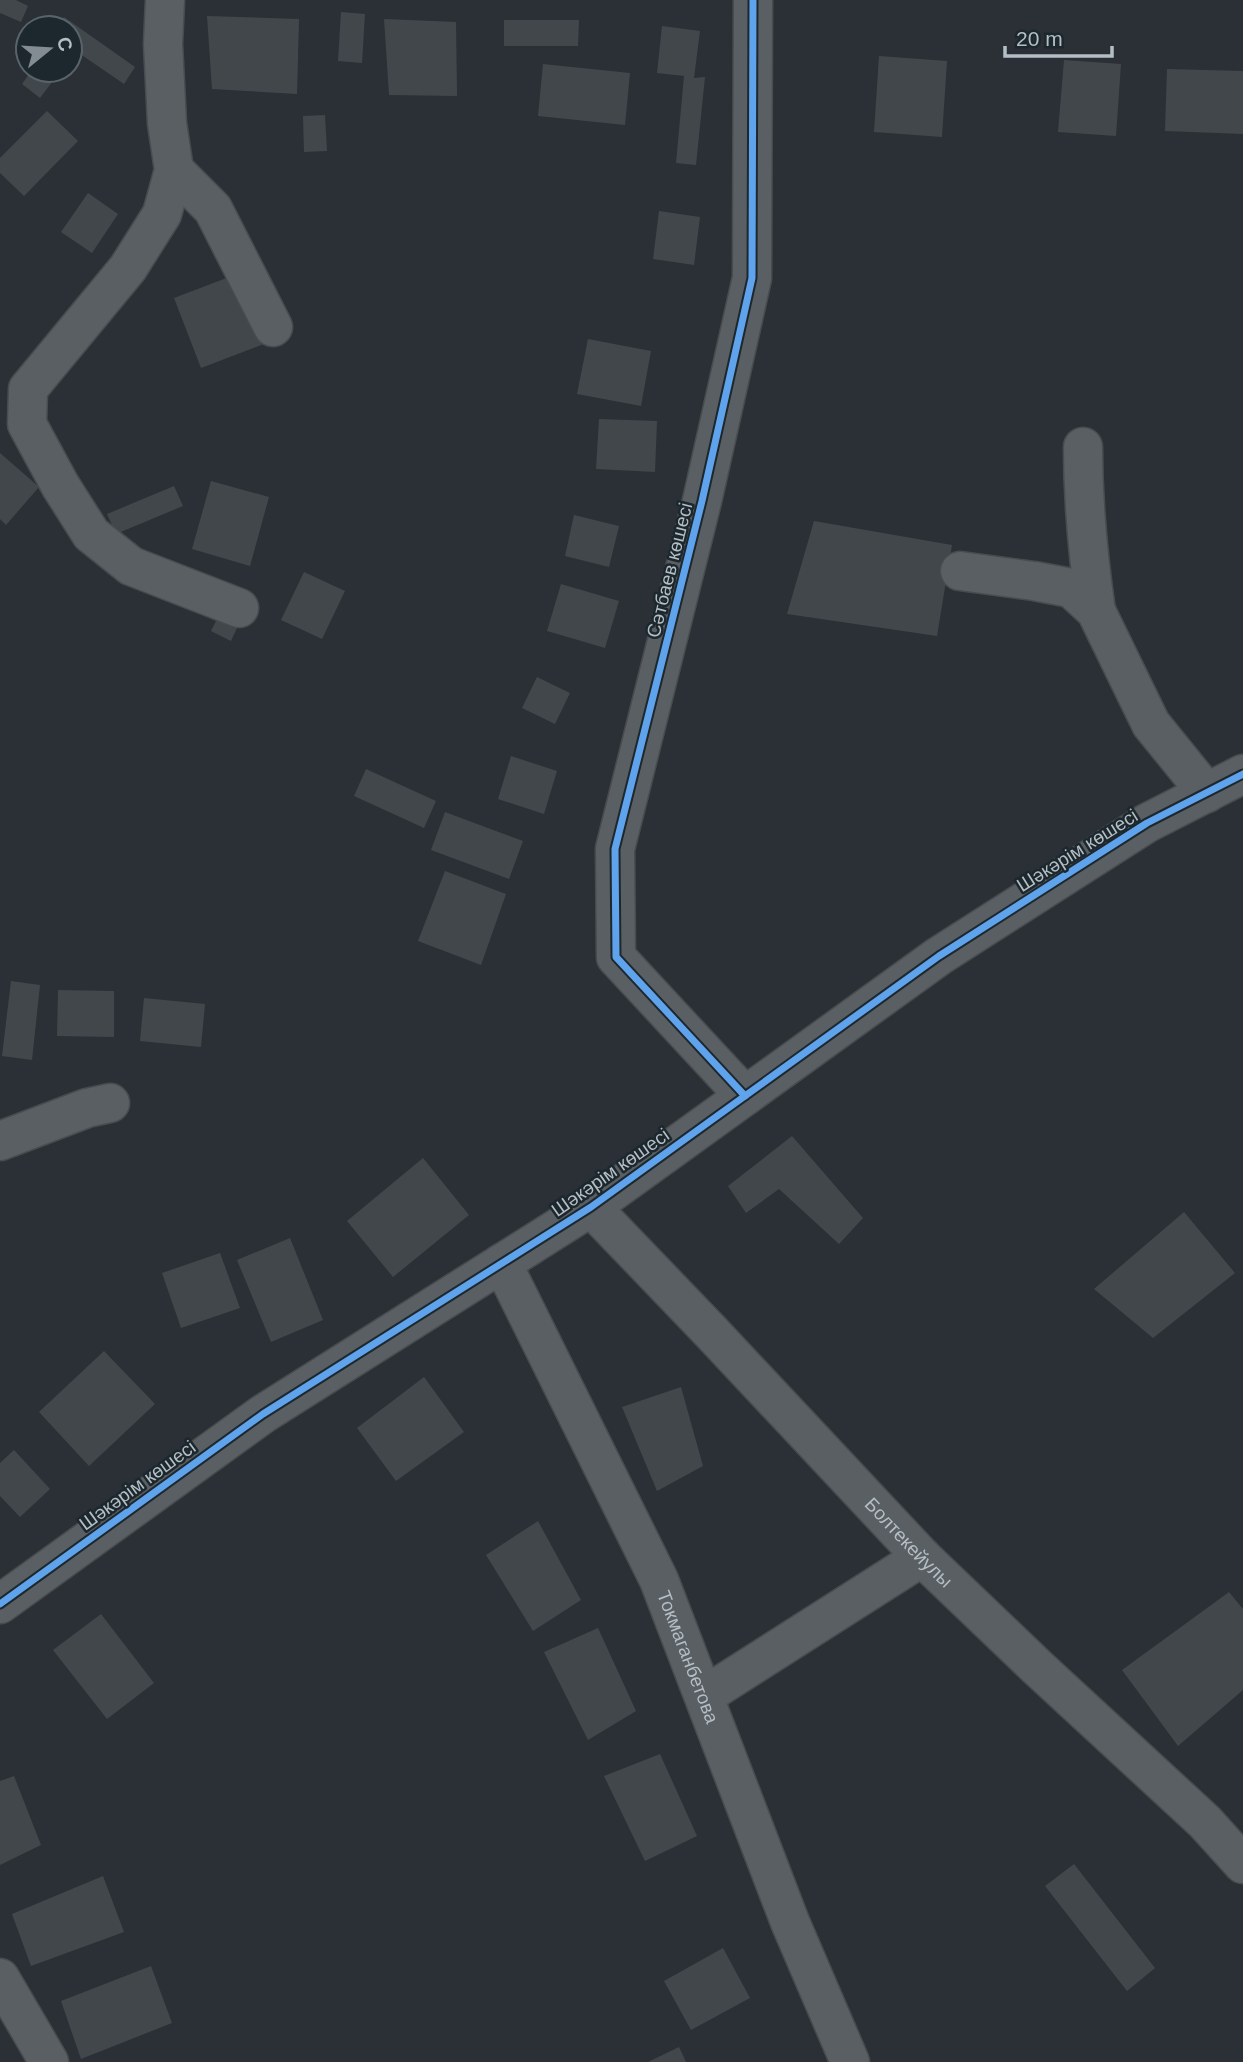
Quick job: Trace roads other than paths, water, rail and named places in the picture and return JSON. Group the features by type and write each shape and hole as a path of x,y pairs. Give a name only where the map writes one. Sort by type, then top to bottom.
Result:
{"street":[{"path":"165,0 163,44 167,123 174,170 162,214 128,268 28,389 27,424 60,485 91,534 131,566 239,608"},
{"name":"Сәтбаев көшесі","path":"745,1096 616,957 615,849 702,501 752,278 752,0"},
{"path":"174,170 213,209 273,327"},
{"path":"1083,447 1087,553 1096,611 1151,724 1207,793"},
{"path":"960,571 1070,588 1096,611"},
{"name":"Шәкәрім көшесі","path":"0,1604 263,1414 591,1207 939,956 1147,823 1243,774"},
{"path":"0,1141 87,1108 110,1103"},
{"name":"Болтекейулы","path":"591,1207 922,1557 1205,1822 1243,1864"},
{"name":"Токмаганбетова","path":"502,1263 659,1580 790,1922 850,2062"},
{"path":"704,1696 922,1557"},
{"path":"0,1978 49,2062"}]}
